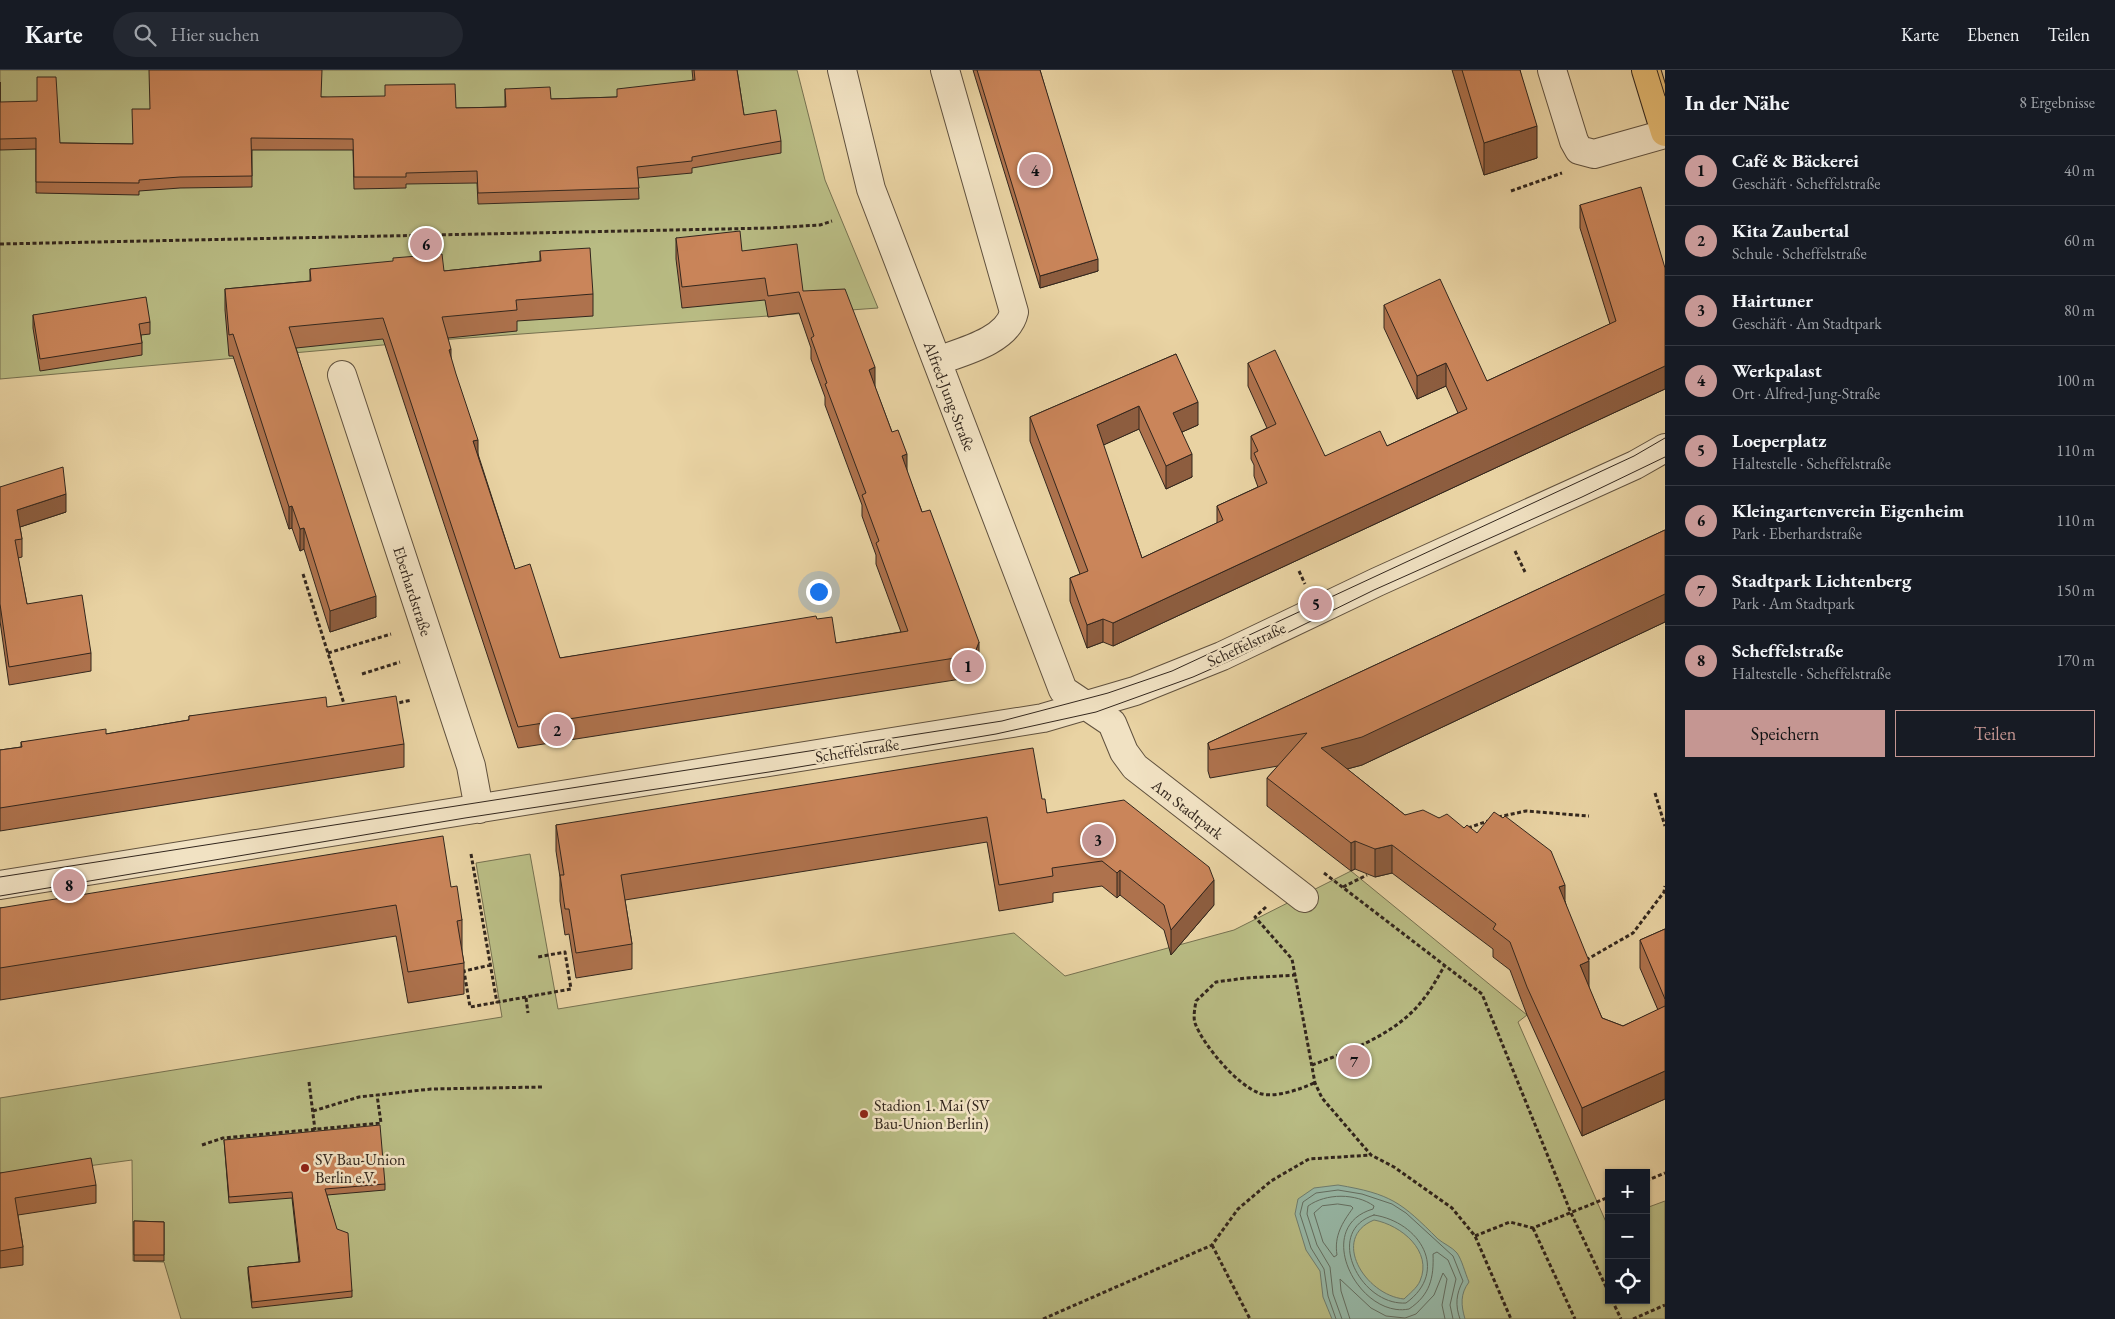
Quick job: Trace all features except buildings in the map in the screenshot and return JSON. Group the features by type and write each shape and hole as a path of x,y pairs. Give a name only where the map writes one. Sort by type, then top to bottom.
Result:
{"main road":[{"path":"1646,70 1665,133"}],"street":[{"name":"Alfred-Jung-Straße","path":"842,70 872,189 1063,690 1088,706"},
{"path":"937,361 997,336 1009,327 1014,312 945,70"},
{"path":"1552,70 1574,141 1579,150 1594,154 1665,133"},
{"name":"Eberhardstraße","path":"342,375 471,766 479,809"},
{"name":"Scheffelstraße","path":"0,886 1043,718 1148,687 1222,656 1377,582 1635,465 1665,448"},
{"name":"Am Stadtpark","path":"1088,706 1112,723 1124,752 1135,767 1297,893"}],"path":[{"path":"1511,191 1563,172"},
{"path":"0,244 770,228 820,225 832,221"},
{"path":"1515,550 1525,572"},
{"path":"1299,571 1305,584"},
{"path":"303,574 347,714"},
{"path":"328,653 391,634"},
{"path":"362,674 400,662"},
{"path":"384,706 412,700"},
{"path":"1654,793 1665,826"},
{"path":"1459,832 1503,815 1526,811 1589,816"},
{"path":"471,854 497,1003"},
{"path":"1297,893 1313,865 1482,994 1571,1213 1605,1285"},
{"path":"1343,887 1367,875"},
{"path":"1579,964 1632,933 1664,892 1665,886"},
{"path":"1271,936 1292,958 1315,1083 1322,1098 1371,1155 1394,1167 1452,1208 1474,1236 1511,1319"},
{"path":"491,965 464,971 470,1007 526,998 571,988 564,952 538,957"},
{"path":"1312,1065 1353,1050 1394,1026 1421,1002 1445,965"},
{"path":"1296,975 1216,982 1196,1001 1195,1022 1207,1044 1228,1070 1260,1094 1281,1094 1300,1090 1315,1083"},
{"path":"526,998 528,1013"},
{"path":"309,1082 315,1130"},
{"path":"313,1110 358,1097 431,1089 543,1087"},
{"path":"202,1145 223,1138 381,1123 377,1095"},
{"path":"1043,1319 1212,1245 1238,1209 1271,1181 1309,1159 1371,1155"},
{"path":"1650,1179 1665,1173"},
{"path":"1474,1236 1510,1222 1534,1228 1605,1199"},
{"path":"1534,1228 1575,1319"},
{"path":"1212,1245 1250,1319"},
{"path":"1614,1304 1621,1319"},
{"path":"1633,1319 1665,1305"}],"green space":[{"path":"0,70 797,70 825,180 878,308 439,340 0,379"},
{"path":"530,854 558,1009 1014,933 1065,976 1234,930 1351,871 1527,1015 1518,1022 1605,1220 1605,1304 1650,1304 1650,1207 1665,1201 1665,1319 181,1319 164,1262 133,1261 132,1160 0,1178 0,1098 502,1017 476,863"}],"water":[{"path":"1338,1185 1383,1196 1404,1208 1438,1239 1455,1251 1469,1282 1462,1300 1465,1319 1332,1319 1323,1297 1320,1271 1306,1250 1295,1214 1298,1199 1314,1188","holes":["1374,1220 1394,1227 1412,1241 1422,1260 1423,1270 1420,1281 1404,1299 1390,1295 1377,1288 1358,1265 1354,1252 1355,1239 1361,1228"]}],"tram line":[{"path":"1657,70 1665,96"},
{"path":"0,877 1002,721 1108,693 1172,671 1634,456 1665,438"},
{"path":"0,896 465,818 769,772 996,734 1096,712 1193,677 1236,658 1374,590 1582,497 1665,457"}],"place":[{"name":"Werkpalast","path":"1035,170"},
{"name":"Kleingartenverein Eigenheim","path":"426,244"},
{"name":"Loeperplatz","path":"1316,604"},
{"name":"Café & Bäckerei","path":"968,666"},
{"name":"Kita Zaubertal","path":"557,730"},
{"name":"Hairtuner","path":"1098,840"},
{"name":"Scheffelstraße","path":"69,885"},
{"name":"Stadtpark Lichtenberg","path":"1354,1061"},
{"name":"Stadion 1. Mai (SV Bau-Union Berlin)","path":"864,1114"},
{"name":"SV Bau-Union Berlin e.V.","path":"305,1168"}]}
